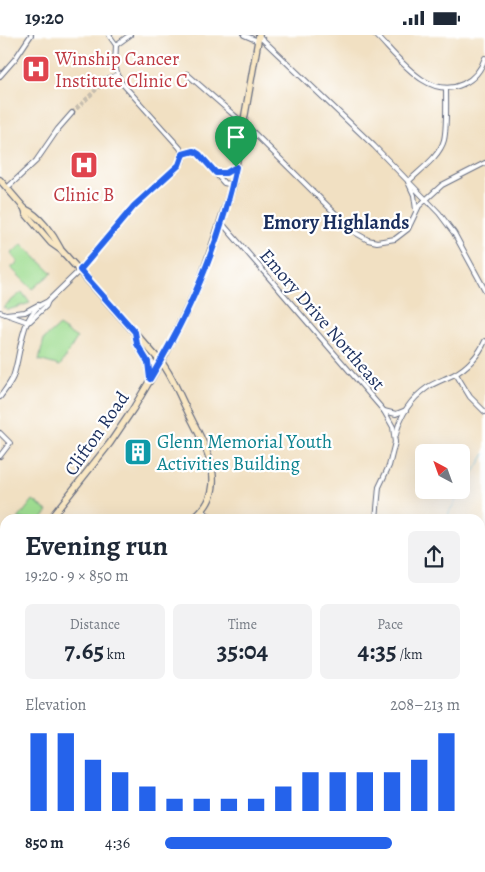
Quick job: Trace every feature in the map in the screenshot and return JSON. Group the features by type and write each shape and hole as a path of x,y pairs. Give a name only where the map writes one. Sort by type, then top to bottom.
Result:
{"main road":[{"name":"Clifton Road","path":"54,514 99,458 136,402 161,362 200,282 233,185 259,37"},
{"path":"0,181 25,209 32,212 56,238 61,250 161,362 173,380 211,461 213,474 212,488 208,500 198,514"},
{"path":"128,325 154,355"},
{"path":"135,332 137,344 148,362 150,379"}],"street":[{"path":"0,76 15,59 31,35"},
{"path":"6,314 25,312 48,301 82,273 134,206 179,165 183,154 180,148 120,81 116,66 116,45 108,35"},
{"path":"116,45 130,35"},
{"path":"244,35 259,37 374,146 426,200 450,227 485,290"},
{"path":"376,35 420,78 431,85 446,88 460,85 480,71 485,58"},
{"path":"187,74 244,123 342,221 361,237 377,242 395,239 408,229 420,206 445,183 485,163"},
{"path":"118,75 107,79 102,85 120,81"},
{"path":"408,182 435,155 442,144 446,88"},
{"path":"7,188 36,161 58,129 72,113"},
{"path":"183,154 197,152 224,183 233,185"},
{"path":"216,173 226,173 236,167"},
{"path":"408,182 414,195 416,213"},
{"name":"Emory Drive Northeast","path":"221,222 384,411 393,427 395,443"},
{"path":"28,322 46,307 48,301"},
{"path":"0,397 12,379 25,328 34,311 42,303"},
{"path":"0,312 28,322"},
{"path":"376,514 379,487 390,466 398,426 406,409 428,387 456,374 475,358 485,341"},
{"path":"456,374 470,397 485,412"},
{"name":"Emory Drive Northeast","path":"384,411 396,414 406,409"},
{"path":"0,433 10,443 0,456"},
{"path":"202,510 206,514"}],"green space":[{"path":"22,244 52,273 32,289 11,268 18,262 11,254"},
{"path":"22,292 30,303 8,310 3,307"},
{"path":"59,326 77,338 60,366 39,360 44,339"},
{"path":"33,500 48,511 45,514 22,514"}],"waterway":[{"path":"449,514 485,454"}],"tunnel":[{"path":"72,113 101,85"}],"place":[{"name":"Winship Cancer Institute Clinic C","path":"36,69"},
{"name":"Clinic B","path":"84,165"},
{"name":"Glenn Memorial Youth Activities Building","path":"138,452"}],"district":[{"name":"Emory Highlands","path":"336,222"}],"route":[{"path":"197,152 216,173 226,173 236,167 229,199 200,282 165,355 150,379 150,368 137,344 135,332 80,270 134,206 182,162 183,154 197,152"}]}
